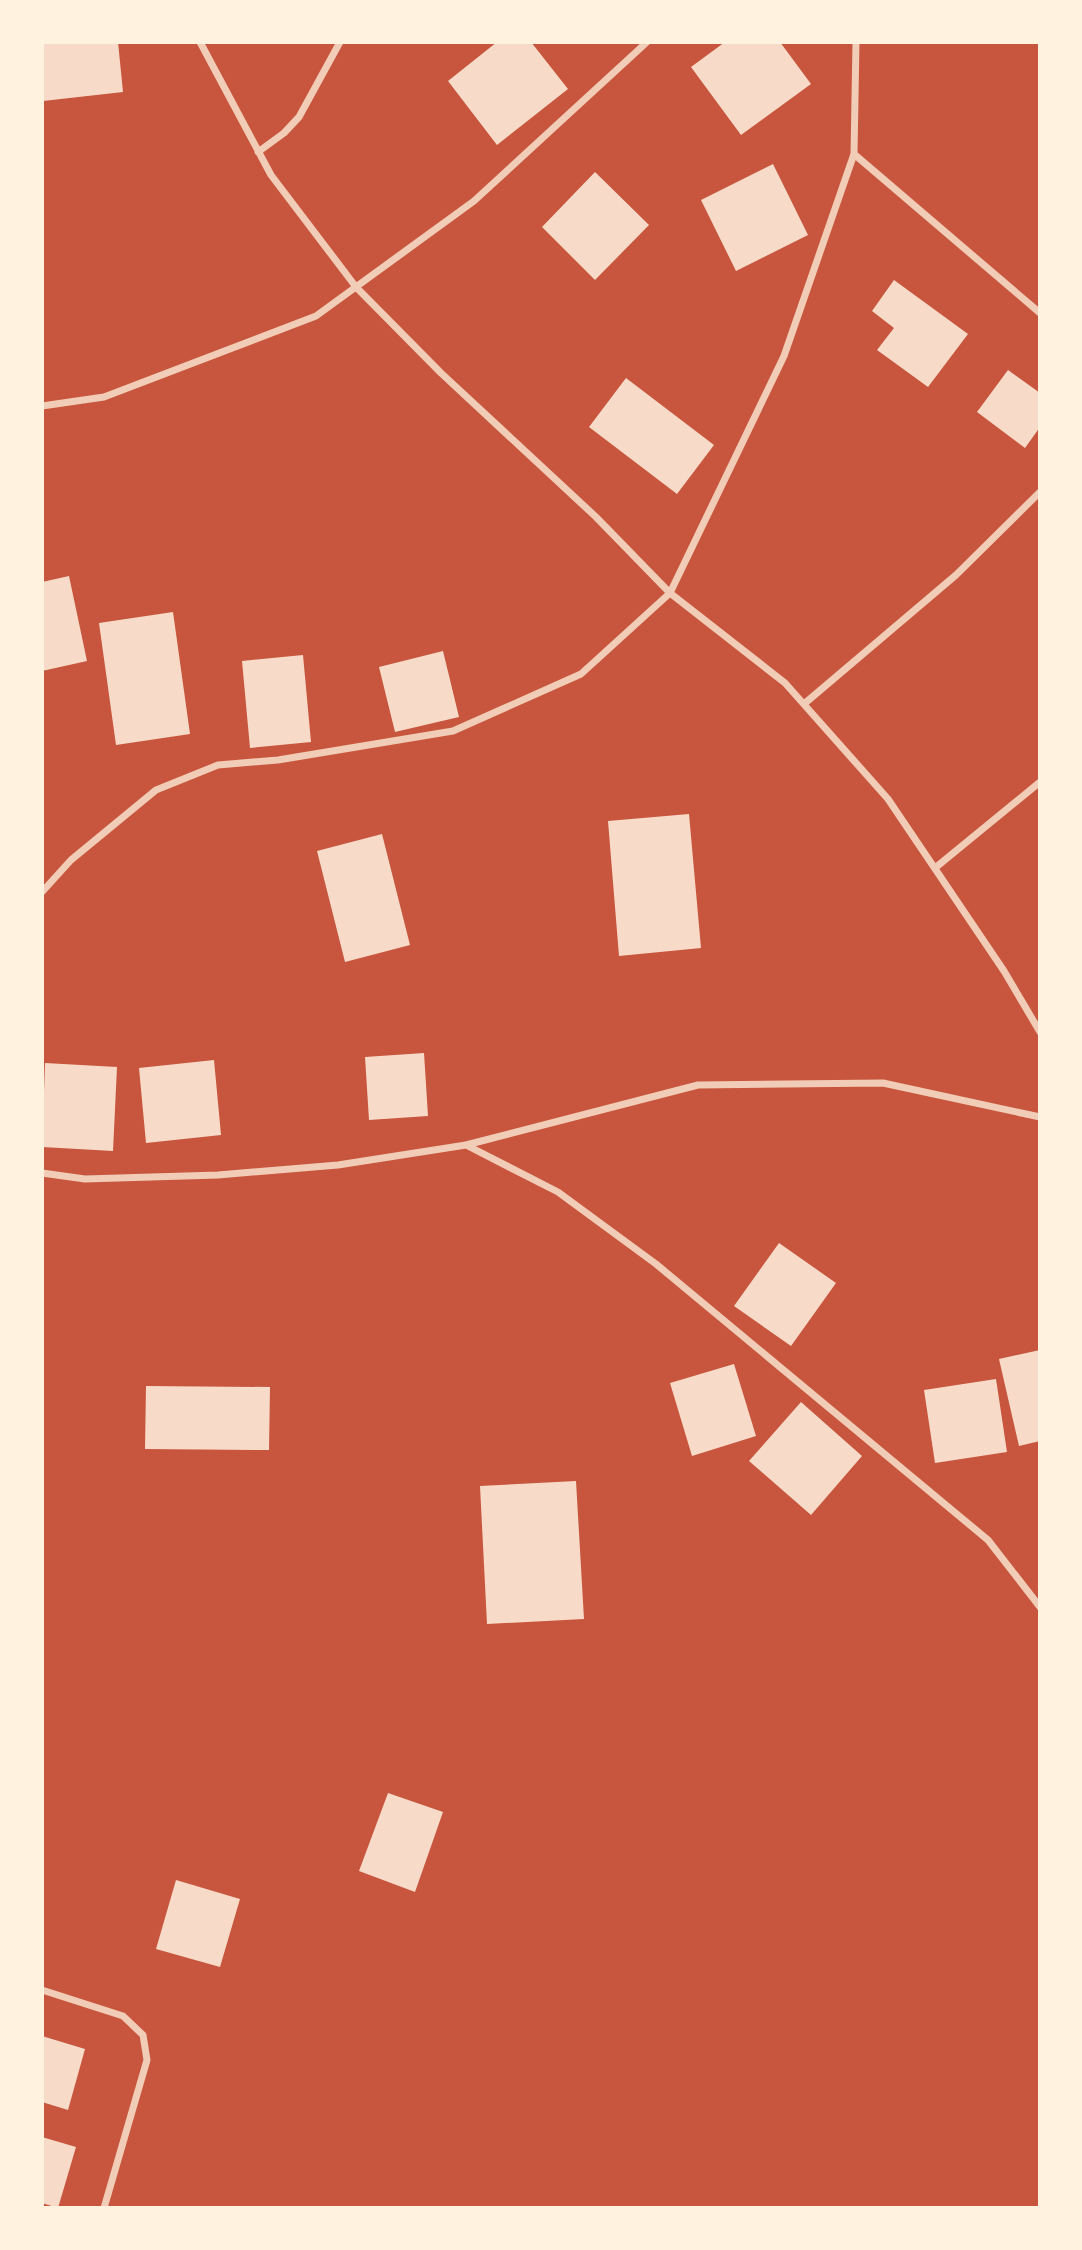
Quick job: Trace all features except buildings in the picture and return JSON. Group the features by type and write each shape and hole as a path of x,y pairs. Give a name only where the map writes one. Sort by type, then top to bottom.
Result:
{"street":[{"path":"200,42 271,176 356,287 441,373 596,517 670,593 785,683 888,799 1004,971 1040,1032"},
{"path":"258,152 284,133 299,117 340,42"},
{"path":"42,406 104,397 316,316 474,201 648,42"},
{"path":"42,892 71,860 156,790 218,765 278,760 453,730 581,674 670,593 784,356 854,154 856,42"},
{"path":"854,154 1040,313"},
{"path":"804,704 956,575 1040,492"},
{"path":"935,868 1040,782"},
{"path":"42,1173 85,1179 218,1175 338,1165 466,1145 698,1085 883,1083 1040,1117"},
{"path":"466,1145 558,1192 656,1264 988,1540 1040,1607"},
{"path":"42,1990 124,2016 143,2035 147,2060 104,2208"}]}
